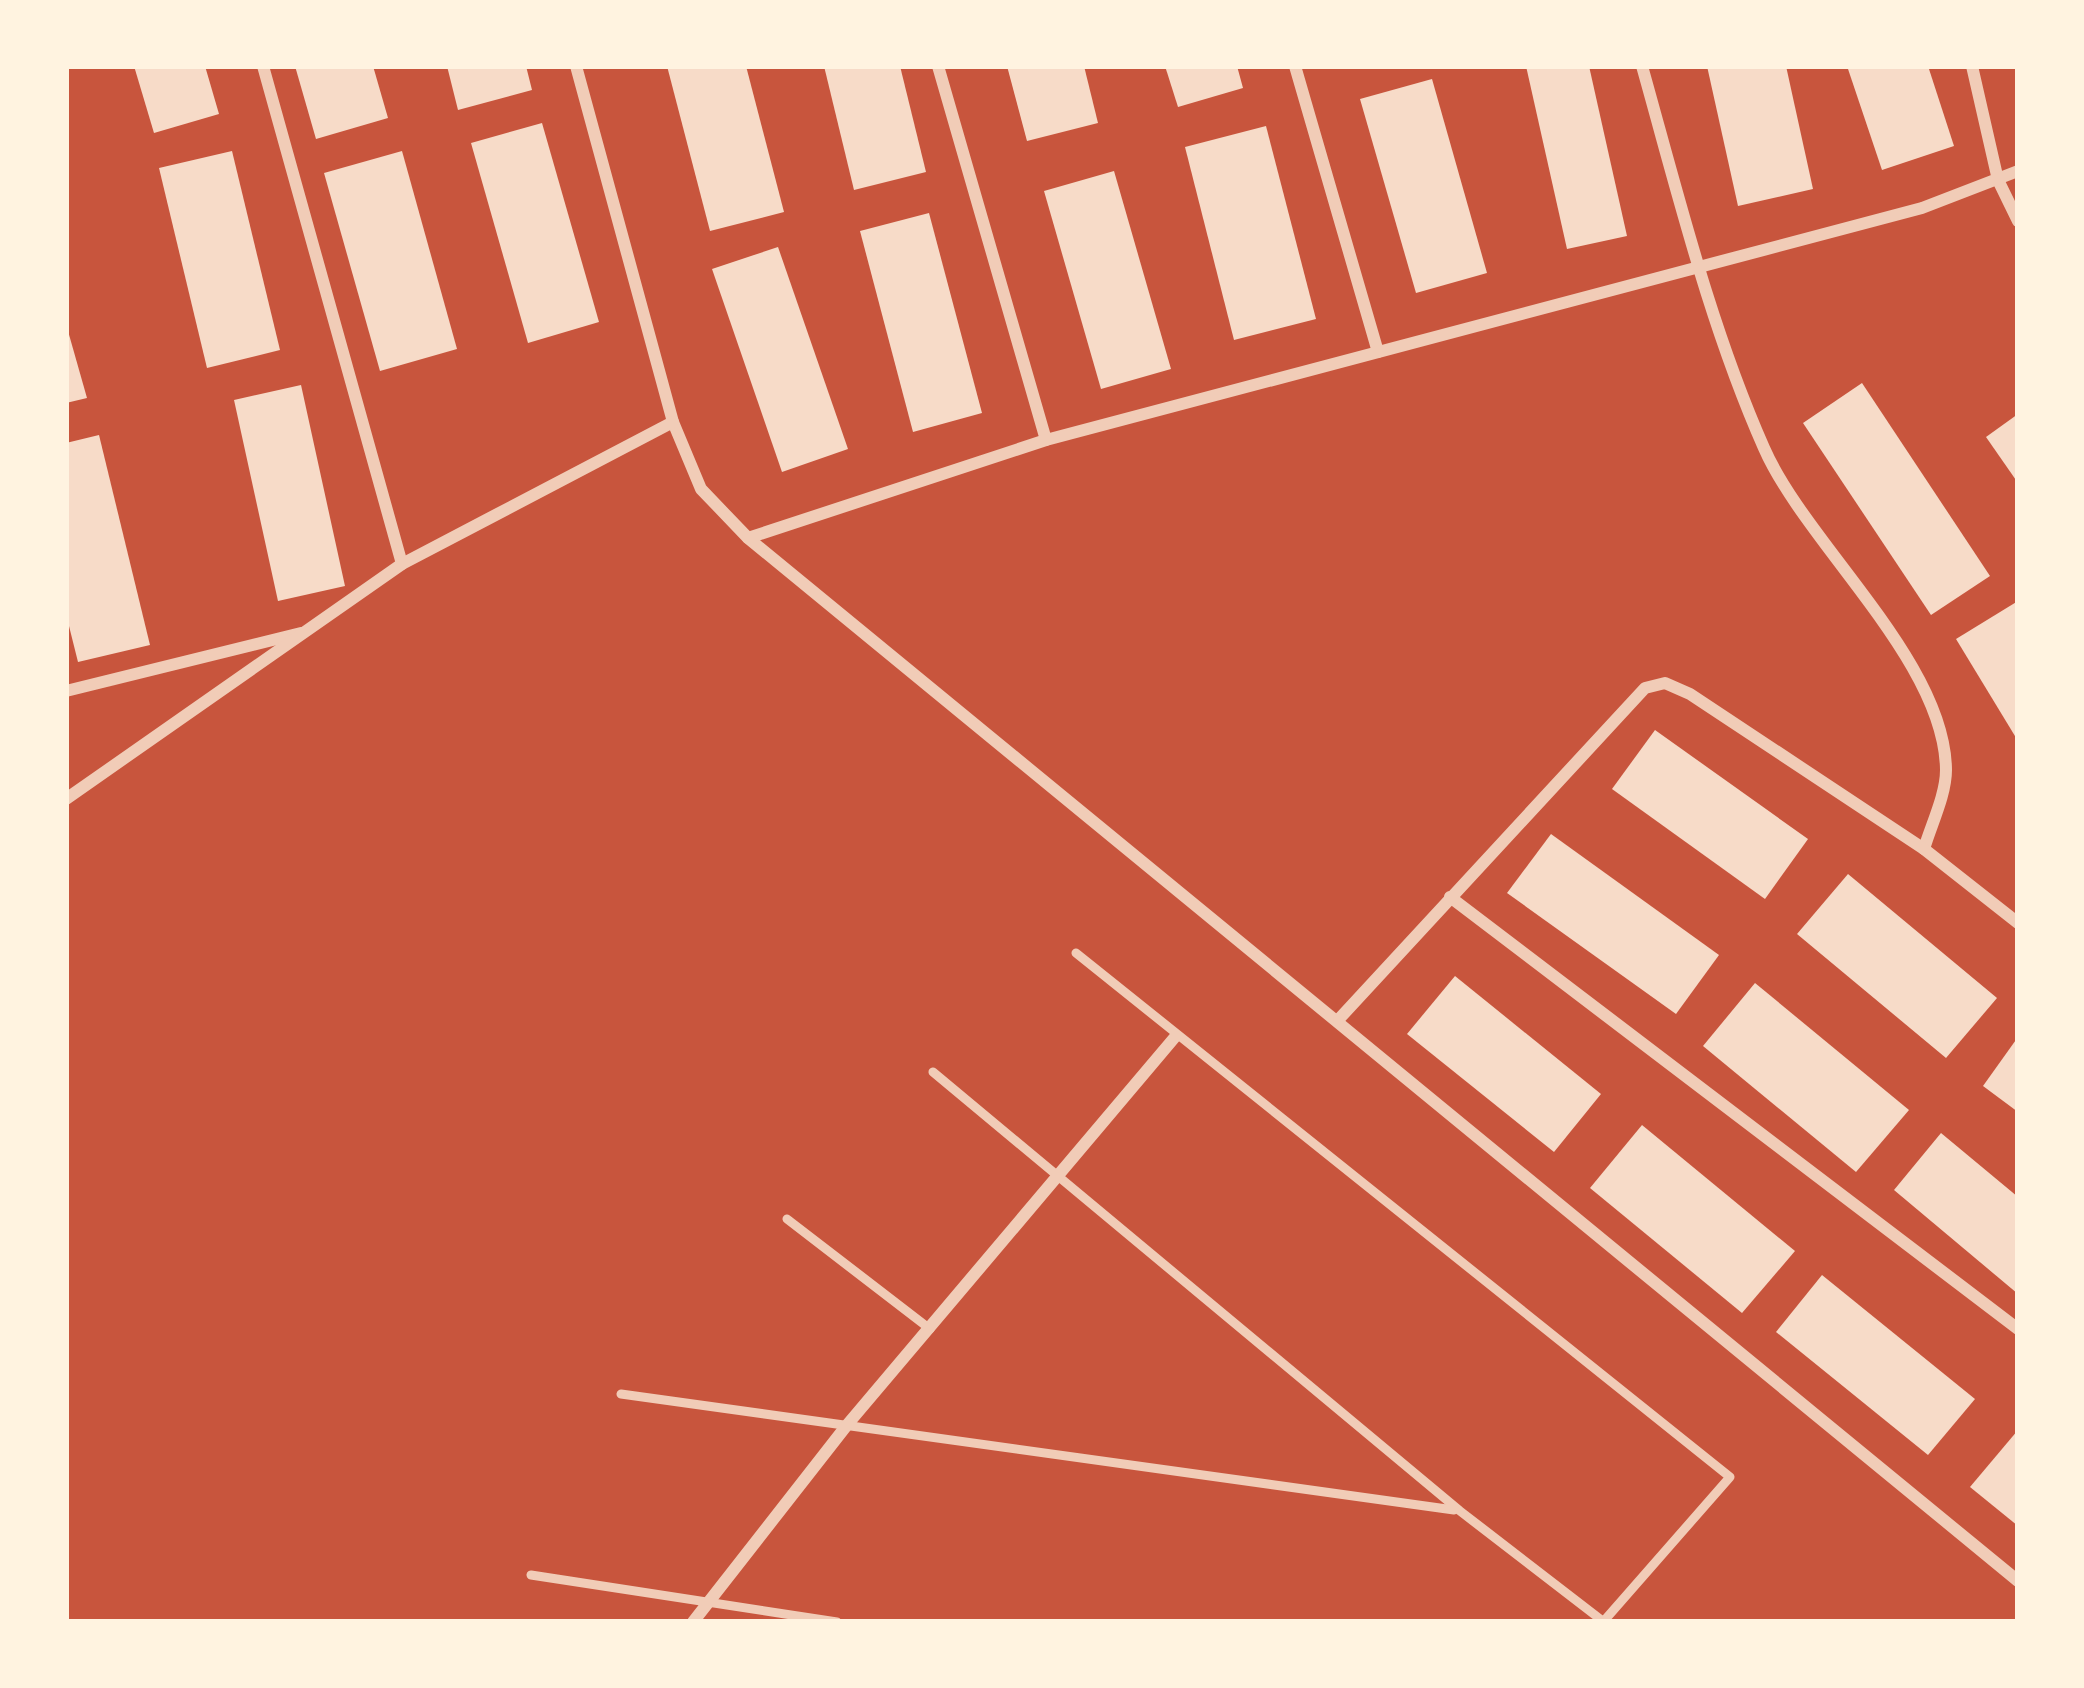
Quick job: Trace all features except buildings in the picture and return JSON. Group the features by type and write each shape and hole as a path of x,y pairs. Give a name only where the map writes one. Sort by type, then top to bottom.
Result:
{"street":[{"path":"263,66 402,564"},
{"path":"576,66 673,422 701,489 748,538 2018,1581"},
{"path":"938,66 1046,440"},
{"path":"1295,66 1378,352"},
{"path":"1642,66 1698,265 1766,454 1919,682 1943,747 1946,775 1924,849"},
{"path":"1972,66 1998,180 2018,220"},
{"path":"748,538 1046,440 1922,208 2018,171"},
{"path":"66,799 402,564 673,422"},
{"path":"66,691 308,632"},
{"path":"1339,1019 1645,688 1665,683 1924,849 2018,923"},
{"path":"1450,897 2018,1329"},
{"path":"693,1622 847,1425 1175,1037"}],"lane":[{"path":"932,1072 1056,1180 1460,1511 1604,1622 1730,1478 1076,953"},
{"path":"787,1219 930,1329"},
{"path":"621,1394 1460,1511"},
{"path":"531,1575 837,1622"}]}
